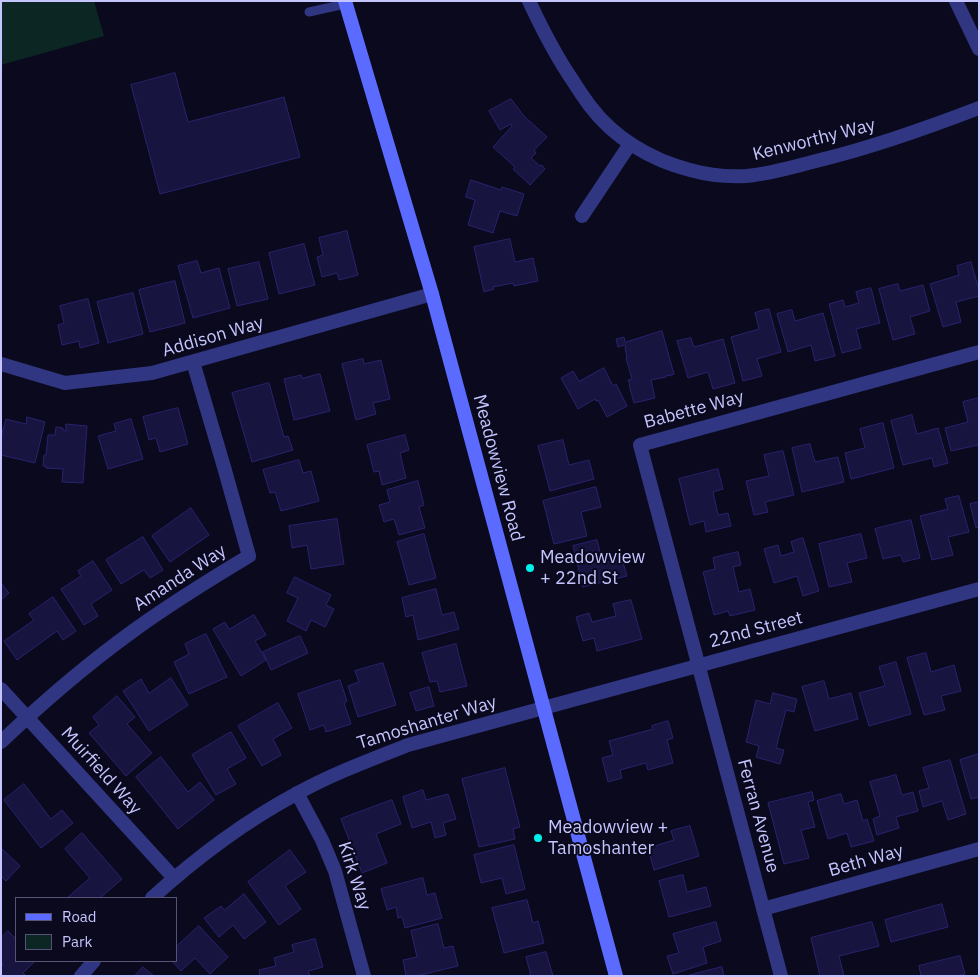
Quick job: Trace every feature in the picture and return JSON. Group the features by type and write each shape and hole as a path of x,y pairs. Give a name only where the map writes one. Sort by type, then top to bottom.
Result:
{"main road":[{"name":"Meadowview Road","path":"345,2 432,294 616,976"}],"street":[{"name":"Kenworthy Way","path":"529,1 564,68 591,107 608,126 630,144 647,154 676,167 701,173 720,176 746,176 771,173 848,153 919,131 979,108"},
{"path":"956,1 979,49"},
{"path":"582,216 630,144"},
{"name":"Addison Way","path":"1,364 65,383 152,373 432,294"},
{"name":"Babette Way","path":"698,665 640,445 979,352"},
{"name":"Amanda Way","path":"1,742 68,681 132,632 182,597 248,556 224,467 192,362"},
{"name":"22nd Street","path":"543,708 979,589"},
{"name":"Ferran Avenue","path":"698,665 781,976"},
{"name":"Muirfield Way","path":"1,689 174,878"},
{"name":"Tamoshanter Way","path":"153,897 216,845 266,811 297,793 352,767 408,746 543,708"},
{"name":"Kirk Way","path":"297,793 322,840 335,871 364,976"},
{"name":"Beth Way","path":"763,909 979,849"},
{"path":"81,976 93,962"}],"lane":[{"path":"309,12 345,2"}],"green space":[{"path":"1,1 94,1 104,36 1,65"}],"building":[{"path":"175,73 188,122 284,97 300,157 160,194 131,85"},
{"path":"511,99 524,116 547,137 534,150 536,153 531,158 545,169 530,185 513,169 515,167 493,147 512,126 511,124 500,130 489,111"},
{"path":"471,180 501,190 502,187 524,194 517,216 500,211 493,233 468,225 475,200 466,197"},
{"path":"347,231 358,275 339,280 337,273 322,277 317,257 323,255 319,238"},
{"path":"510,239 515,262 533,258 538,281 514,286 513,283 493,287 494,289 484,292 474,247"},
{"path":"304,244 315,285 279,294 269,253"},
{"path":"197,261 201,273 219,268 230,308 193,318 178,266"},
{"path":"259,262 268,299 237,306 228,269"},
{"path":"971,262 979,296 956,302 961,322 943,327 930,284 959,275 957,266"},
{"path":"175,281 185,323 150,332 139,290"},
{"path":"898,284 900,291 923,285 930,311 910,317 915,334 893,340 879,289"},
{"path":"871,288 880,323 856,329 861,348 842,353 829,304 843,300 845,307 859,303 856,292"},
{"path":"133,293 143,334 108,343 97,302"},
{"path":"88,299 99,343 80,348 79,341 62,345 58,325 64,323 60,306"},
{"path":"769,309 781,352 757,359 762,376 743,381 731,337 759,329 755,313"},
{"path":"792,310 795,321 823,313 835,356 815,361 811,345 788,352 777,314"},
{"path":"662,331 674,374 651,380 655,398 634,403 628,380 632,379 626,358 626,348 625,345 618,347 616,339 624,337 625,342"},
{"path":"691,338 694,347 723,339 735,383 713,389 708,372 688,378 677,341"},
{"path":"363,359 364,364 381,360 390,399 373,403 376,414 356,420 342,364"},
{"path":"604,368 613,386 616,384 627,406 607,417 598,400 596,401 595,399 578,409 561,378 573,371 579,381"},
{"path":"320,374 330,411 294,420 284,379 301,375 302,378"},
{"path":"269,383 284,437 288,436 293,450 252,462 232,393"},
{"path":"979,398 979,449 978,445 951,451 945,428 968,422 963,402"},
{"path":"178,408 188,444 160,452 156,438 149,440 143,417"},
{"path":"912,415 917,434 938,428 948,463 934,467 932,458 903,465 891,421"},
{"path":"27,417 45,422 35,463 1,455 1,437 6,419 26,424"},
{"path":"131,419 143,459 108,469 98,436 116,431 114,424"},
{"path":"883,423 894,468 851,479 845,453 865,448 860,429"},
{"path":"66,424 87,426 83,483 62,482 63,469 46,468 46,466 43,466 48,435 55,435 56,427 63,428 66,431"},
{"path":"405,435 409,450 400,453 406,478 382,485 379,471 374,472 367,445"},
{"path":"563,440 569,465 589,460 594,479 550,491 538,446"},
{"path":"810,444 815,462 838,457 844,482 802,492 792,448"},
{"path":"783,451 794,495 765,502 768,512 754,515 746,481 769,476 764,455"},
{"path":"299,460 303,473 311,471 319,501 281,511 275,492 270,493 263,470"},
{"path":"718,469 723,489 713,492 718,515 728,513 731,526 706,532 704,521 690,525 679,479"},
{"path":"418,481 424,505 419,507 425,528 399,535 394,519 384,522 379,505 390,502 387,490"},
{"path":"596,487 601,507 581,512 587,536 554,544 543,501"},
{"path":"959,496 969,532 948,537 953,555 932,560 920,516 948,509 945,499"},
{"path":"979,502 979,527 976,528 970,504"},
{"path":"191,508 209,535 170,562 152,536"},
{"path":"337,519 344,564 311,569 307,545 292,548 289,526"},
{"path":"911,520 920,558 903,562 901,555 883,559 875,529"},
{"path":"424,534 436,578 409,585 397,542"},
{"path":"861,534 867,558 847,563 852,582 829,587 819,544"},
{"path":"143,537 163,570 150,578 144,570 121,584 106,560"},
{"path":"803,538 819,591 803,596 797,576 774,583 764,549 778,545 781,556 794,552 791,542"},
{"path":"597,540 603,563 622,559 627,576 583,587 573,546"},
{"path":"738,552 741,565 733,567 739,592 750,589 755,610 730,616 728,611 714,615 703,572 715,569 713,558"},
{"path":"93,561 112,590 91,604 98,616 84,625 61,589 81,576 78,571"},
{"path":"295,577 331,595 326,605 334,609 325,627 311,620 306,631 287,621 298,598 287,593"},
{"path":"1,583 9,593 1,600"},
{"path":"436,589 442,615 454,612 459,629 418,640 413,615 406,617 402,598"},
{"path":"53,597 76,631 63,640 57,631 17,660 4,641 34,620 29,614"},
{"path":"631,600 642,639 597,651 594,638 583,641 576,617 589,613 592,622 616,616 613,604"},
{"path":"254,615 266,635 255,641 266,660 241,676 213,629 225,622 229,629"},
{"path":"206,634 227,677 189,694 174,662 189,654 185,644"},
{"path":"300,636 308,653 271,670 263,652"},
{"path":"456,644 467,686 440,692 437,681 430,682 422,653"},
{"path":"926,653 931,672 954,665 961,691 941,696 945,710 924,715 907,658"},
{"path":"896,662 911,714 869,726 859,693 885,686 879,667"},
{"path":"383,663 396,705 358,717 348,686 359,682 355,671"},
{"path":"171,678 188,705 149,731 123,691 141,679 149,693"},
{"path":"340,680 347,701 344,703 351,724 326,732 324,725 310,730 298,694"},
{"path":"824,681 829,699 851,693 858,719 815,731 802,687"},
{"path":"429,687 434,706 416,711 410,693"},
{"path":"773,693 797,699 794,712 786,710 776,748 784,750 780,764 756,757 759,746 746,742 756,700 770,704"},
{"path":"117,696 135,717 127,724 152,753 126,776 89,733 99,725 93,717"},
{"path":"278,703 292,728 273,739 281,755 262,766 238,726"},
{"path":"668,721 673,738 667,740 673,763 648,770 646,763 620,770 622,778 608,782 602,758 613,755 609,741 653,729 652,726"},
{"path":"231,732 246,758 227,769 236,784 216,795 192,755"},
{"path":"979,754 979,797 971,799 960,760"},
{"path":"161,757 188,792 200,782 214,800 178,829 136,777"},
{"path":"950,760 966,814 948,820 942,801 923,807 919,791 929,788 923,768"},
{"path":"505,768 520,827 513,829 515,839 479,847 462,779"},
{"path":"896,775 902,795 913,792 918,811 896,817 899,828 877,835 873,819 880,816 870,782"},
{"path":"24,784 51,819 62,810 73,823 41,848 4,800"},
{"path":"423,790 426,800 448,794 456,819 443,823 446,835 435,838 431,822 412,828 403,797"},
{"path":"812,792 814,800 808,802 815,827 801,830 809,858 784,864 768,803"},
{"path":"841,794 844,804 857,800 863,821 867,819 874,841 851,847 847,833 828,839 817,801"},
{"path":"392,800 401,824 376,834 387,863 362,873 341,819"},
{"path":"690,826 699,856 654,870 648,848 674,840 671,831"},
{"path":"82,833 122,879 101,897 68,897 90,878 65,849"},
{"path":"514,845 525,889 506,894 502,878 481,883 474,855"},
{"path":"1,848 20,866 6,881 1,876"},
{"path":"290,850 306,872 285,886 301,909 279,925 248,882"},
{"path":"683,875 687,892 706,887 711,906 669,917 659,881"},
{"path":"423,878 427,895 435,893 442,918 405,928 402,917 398,918 396,907 387,910 381,889"},
{"path":"244,894 266,922 244,939 233,925 219,937 204,918 221,906 224,910"},
{"path":"527,900 533,923 538,921 544,943 504,953 492,908"},
{"path":"942,904 948,927 891,942 885,920"},
{"path":"716,922 721,941 703,947 707,963 673,974 667,956 679,953 673,934"},
{"path":"872,922 879,946 839,956 844,976 820,976 811,938"},
{"path":"438,924 444,948 453,946 458,966 416,976 406,976 403,960 417,957 411,931"},
{"path":"199,926 228,957 210,974 195,958 181,971 173,962 178,962 178,945"},
{"path":"8,931 15,938 15,962 34,962 23,973 26,976 1,976 1,966 3,965 1,963 1,938"},
{"path":"315,939 323,967 308,971 310,976 260,976 259,970 276,966 274,958 294,952 292,945"},
{"path":"546,952 553,976 531,976 526,957"},
{"path":"960,956 965,974 957,976 921,976 919,966"},
{"path":"143,967 154,976 135,976"},
{"path":"722,967 724,976 686,976"}],"place":[{"name":"Meadowview + 22nd St","path":"530,568"},
{"name":"Meadowview + Tamoshanter","path":"538,838"}]}
